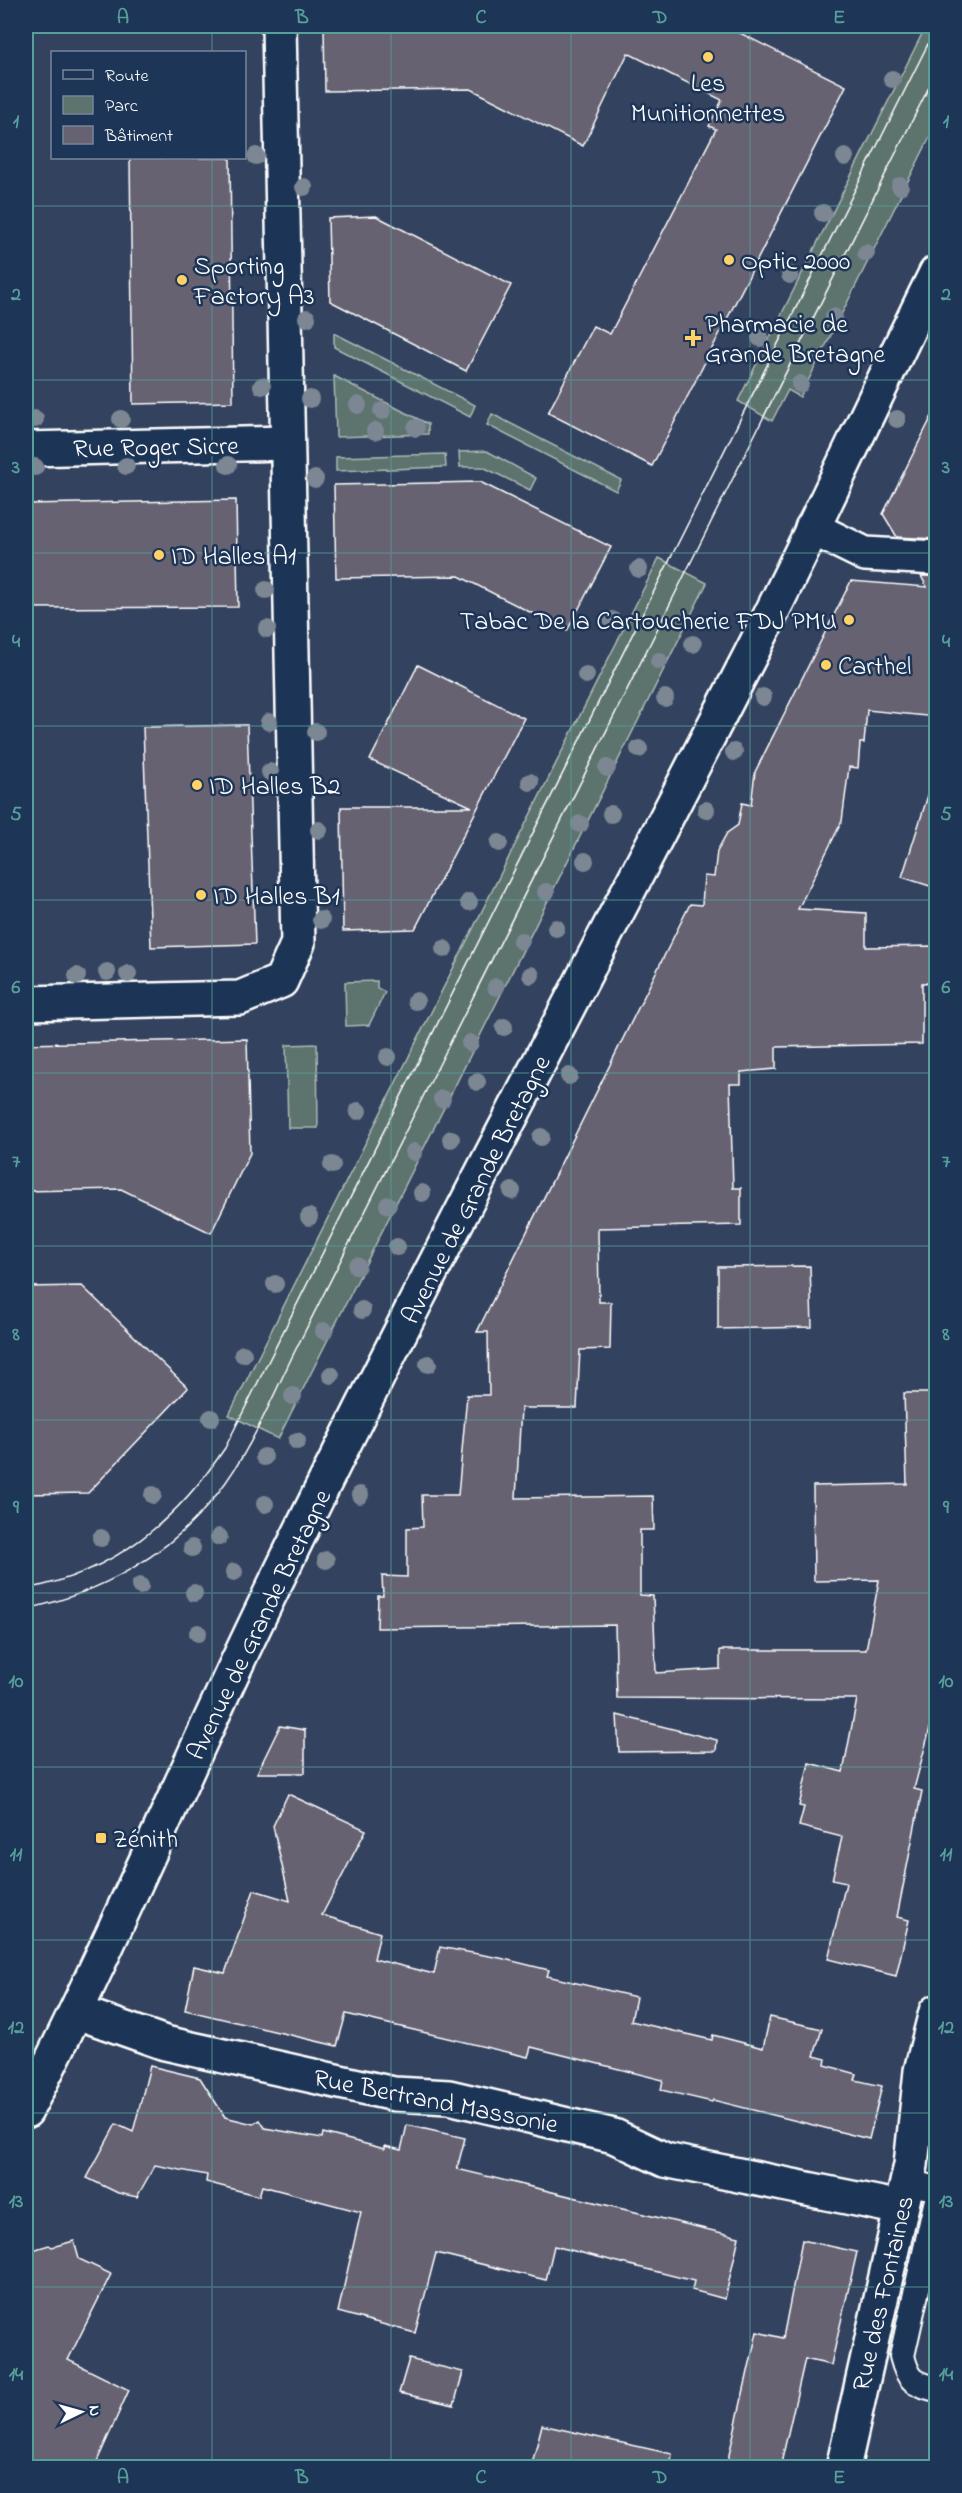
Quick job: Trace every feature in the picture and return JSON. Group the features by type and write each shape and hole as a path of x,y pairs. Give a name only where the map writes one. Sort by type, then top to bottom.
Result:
{"street":[{"path":"26,1003 240,998 281,981 298,944 279,26"},
{"name":"Avenue de Grande Bretagne","path":"26,2111 76,2012 226,1683 267,1600 402,1331 757,641 936,273"},
{"name":"Rue Roger Sicre","path":"26,448 286,443"},
{"path":"812,528 865,554 936,558"},
{"name":"Rue Bertrand Massonie","path":"76,2012 165,2043 394,2094 449,2097 614,2136 665,2160 915,2193"},
{"name":"Rue des Fontaines","path":"843,2468 915,2193 921,2071 936,2012"}],"lane":[{"path":"936,2204 902,2356 907,2374 919,2385 936,2389"}],"green space":[{"path":"926,26 936,26 936,125 800,397 788,390 772,421 738,401"},
{"path":"334,333 475,405 470,417 334,347"},
{"path":"334,376 428,424 428,434 336,437"},
{"path":"492,414 621,480 616,491 487,425"},
{"path":"487,451 536,478 530,490 483,467 460,467 459,452"},
{"path":"445,454 446,467 336,471 336,457"},
{"path":"659,558 707,583 278,1439 229,1415"},
{"path":"377,981 377,988 385,992 369,1025 346,1026 345,982"},
{"path":"317,1044 318,1128 288,1128 286,1045"}],"building":[{"path":"324,26 726,26 846,86 652,466 548,413 593,326 610,334 716,129 709,126 722,100 628,53 583,146 471,89 325,91"},
{"name":"Sporting Factory A3","path":"130,159 230,159 233,402 133,404"},
{"path":"376,216 511,285 466,371 330,301 328,218"},
{"path":"936,408 936,539 897,537 883,514"},
{"path":"480,482 611,547 567,631 459,576 336,578 334,485"},
{"name":"ID Halles A1","path":"236,500 238,607 26,608 26,504"},
{"path":"921,576 936,576 936,717 867,710 864,743 860,743 858,768 849,767 842,821 798,909 866,913 866,947 936,946 936,982 922,983 922,1044 776,1047 776,1069 741,1072 741,1084 730,1084 733,1188 741,1188 741,1225 598,1228 599,1302 611,1302 610,1349 580,1350 577,1408 521,1408 516,1498 653,1496 654,1530 640,1530 640,1595 653,1596 656,1673 720,1669 720,1650 866,1650 879,1580 814,1581 813,1486 907,1484 904,1393 936,1393 936,1728 930,1728 914,1789 922,1791 897,1917 909,1920 896,1976 828,1959 846,1883 832,1880 842,1837 799,1826 804,1807 799,1806 809,1763 843,1772 857,1699 617,1698 615,1625 377,1628 378,1596 383,1596 382,1576 407,1577 407,1528 423,1527 422,1495 458,1495 467,1395 489,1395 488,1332 477,1332 690,904 702,905 704,876 714,877 717,851 727,833 738,825 742,803 751,805 755,772 851,581 927,587"},
{"path":"418,665 524,718 415,929 343,931 341,807 472,807 370,760"},
{"path":"247,725 255,944 151,947 143,727"},
{"path":"930,789 936,790 936,888 902,877"},
{"path":"247,1039 250,1153 211,1233 121,1189 26,1191 26,1044"},
{"path":"810,1266 812,1327 718,1329 718,1267"},
{"path":"82,1286 188,1388 88,1493 26,1494 26,1287"},
{"path":"617,1715 717,1740 716,1751 619,1752"},
{"path":"280,1726 305,1730 305,1773 257,1773"},
{"path":"288,1794 366,1830 322,1915 380,1933 374,1959 434,1974 440,1947 500,1958 549,1970 547,1976 636,1997 631,2021 712,2040 713,2035 763,2048 770,2017 822,2029 814,2056 826,2059 825,2065 857,2074 855,2080 882,2086 869,2139 713,2100 712,2102 661,2090 663,2080 531,2047 528,2057 346,2014 337,2046 185,2010 194,1966 225,1973 254,1890 290,1901 273,1826"},
{"path":"150,2066 200,2078 225,2117 253,2124 260,2120 265,2128 322,2138 323,2133 385,2149 385,2146 401,2150 407,2125 465,2138 457,2169 739,2237 725,2299 692,2290 694,2281 554,2246 546,2280 436,2253 415,2333 338,2312 361,2212 262,2186 259,2196 206,2182 207,2175 155,2165 137,2197 118,2193 87,2178 116,2124 133,2132"},
{"path":"802,2240 857,2252 831,2365 805,2359 780,2468 726,2468 757,2332 783,2338"},
{"path":"74,2241 79,2259 111,2274 68,2360 129,2390 94,2468 26,2468 26,2252"},
{"path":"409,2359 463,2372 454,2405 399,2393"},
{"path":"542,2425 672,2454 670,2468 531,2468"}],"tram line":[{"path":"26,1589 88,1570 140,1540 164,1521 185,1499 225,1448 936,28"},
{"path":"26,1609 54,1602 107,1582 156,1553 198,1516 217,1494 240,1460 936,73"}],"place":[{"name":"Les Munitionnettes","path":"708,57"},
{"name":"Optic 2000","path":"729,260"},
{"name":"Sporting Factory A3","path":"182,280"},
{"name":"Pharmacie de Grande Bretagne","path":"693,338"},
{"name":"ID Halles A1","path":"159,555"},
{"name":"Tabac De la Cartoucherie FDJ PMU","path":"849,620"},
{"name":"Carthel","path":"826,665"},
{"name":"ID Halles B2","path":"197,785"},
{"name":"ID Halles B1","path":"201,895"},
{"name":"Zénith","path":"101,1838"}]}
